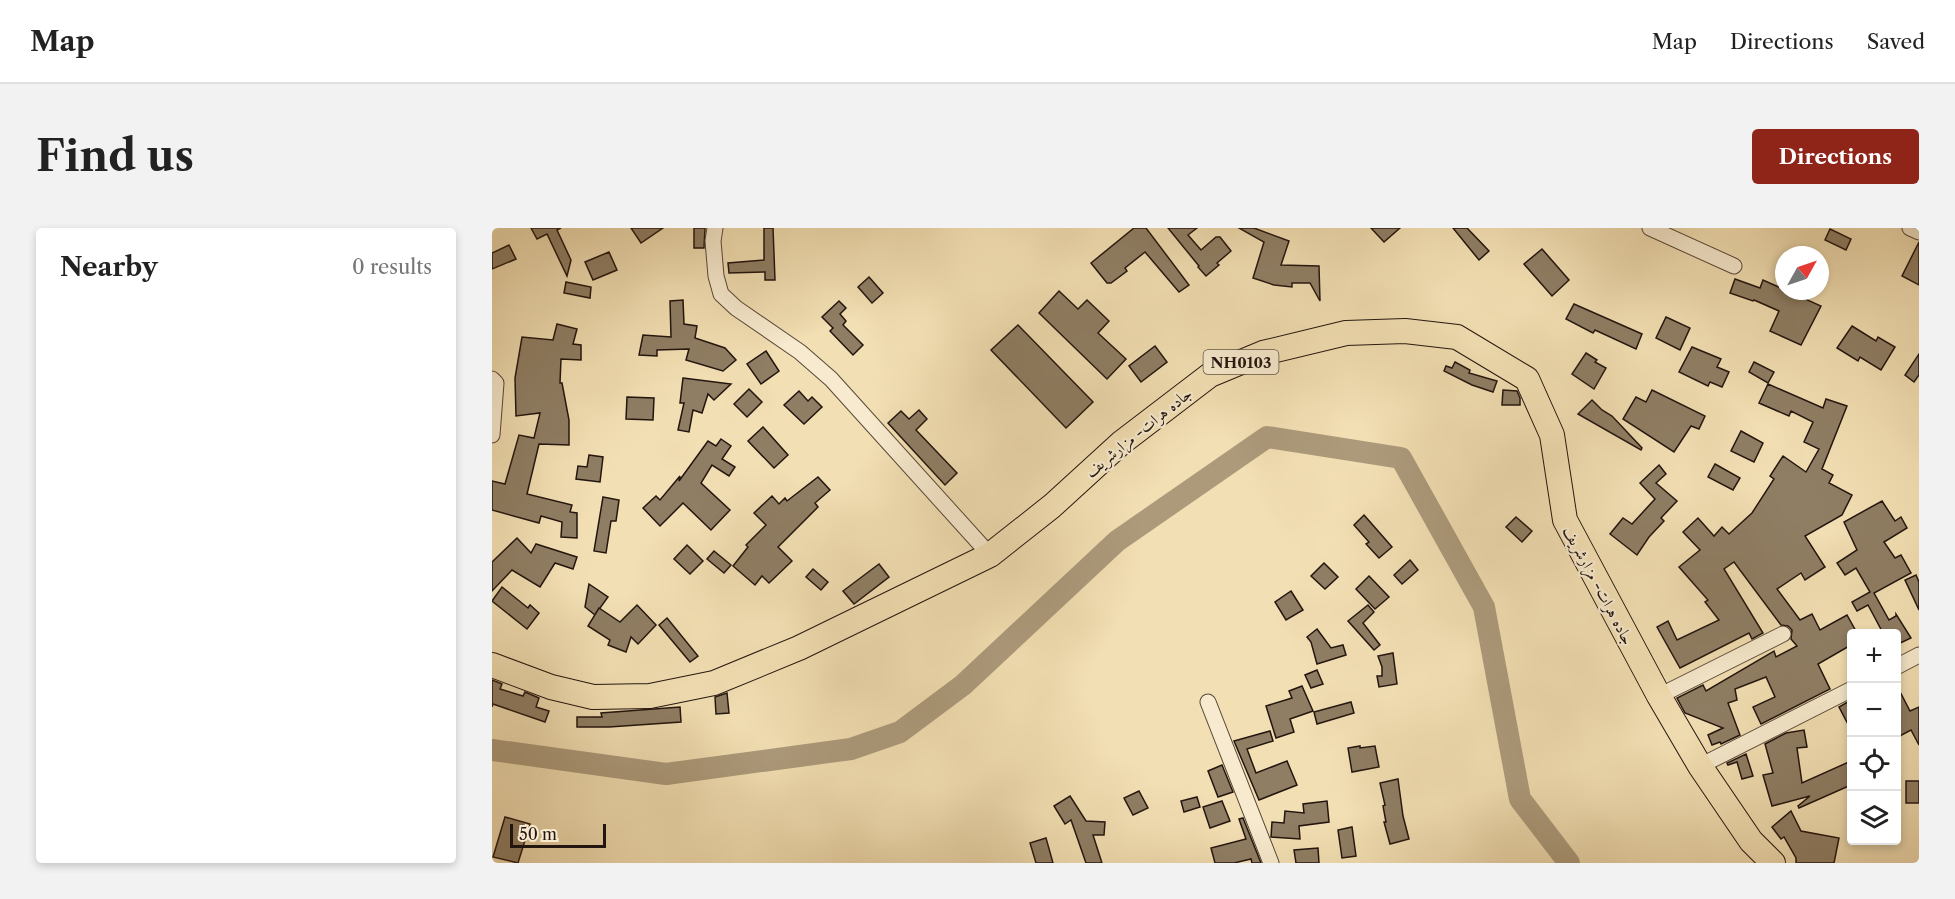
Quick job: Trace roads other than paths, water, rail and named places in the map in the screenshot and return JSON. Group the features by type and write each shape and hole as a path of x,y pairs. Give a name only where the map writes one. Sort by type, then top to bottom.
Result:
{"highway":[{"name":"جاده هرات- مزارشریف","path":"492,665 551,687 593,697 650,696 714,683 799,648 990,555 1052,506 1121,443 1209,375 1263,353 1346,333 1405,331 1457,337 1527,379 1552,435 1564,520 1659,696 1700,766 1751,841 1773,863"}],"street":[{"path":"716,228 713,241 716,276 721,294 736,308 800,352 831,379 990,555"},
{"path":"1650,228 1734,266"},
{"path":"1910,228 1919,232"},
{"path":"492,379 496,383 492,435"},
{"path":"1659,696 1784,634"},
{"path":"1901,664 1919,655"},
{"path":"1700,766 1847,691"},
{"path":"1208,702 1271,863"}],"waterway":[{"path":"492,750 666,774 851,749 900,732 963,685 1117,541 1267,437 1401,458 1484,607 1520,799 1569,863"}]}
